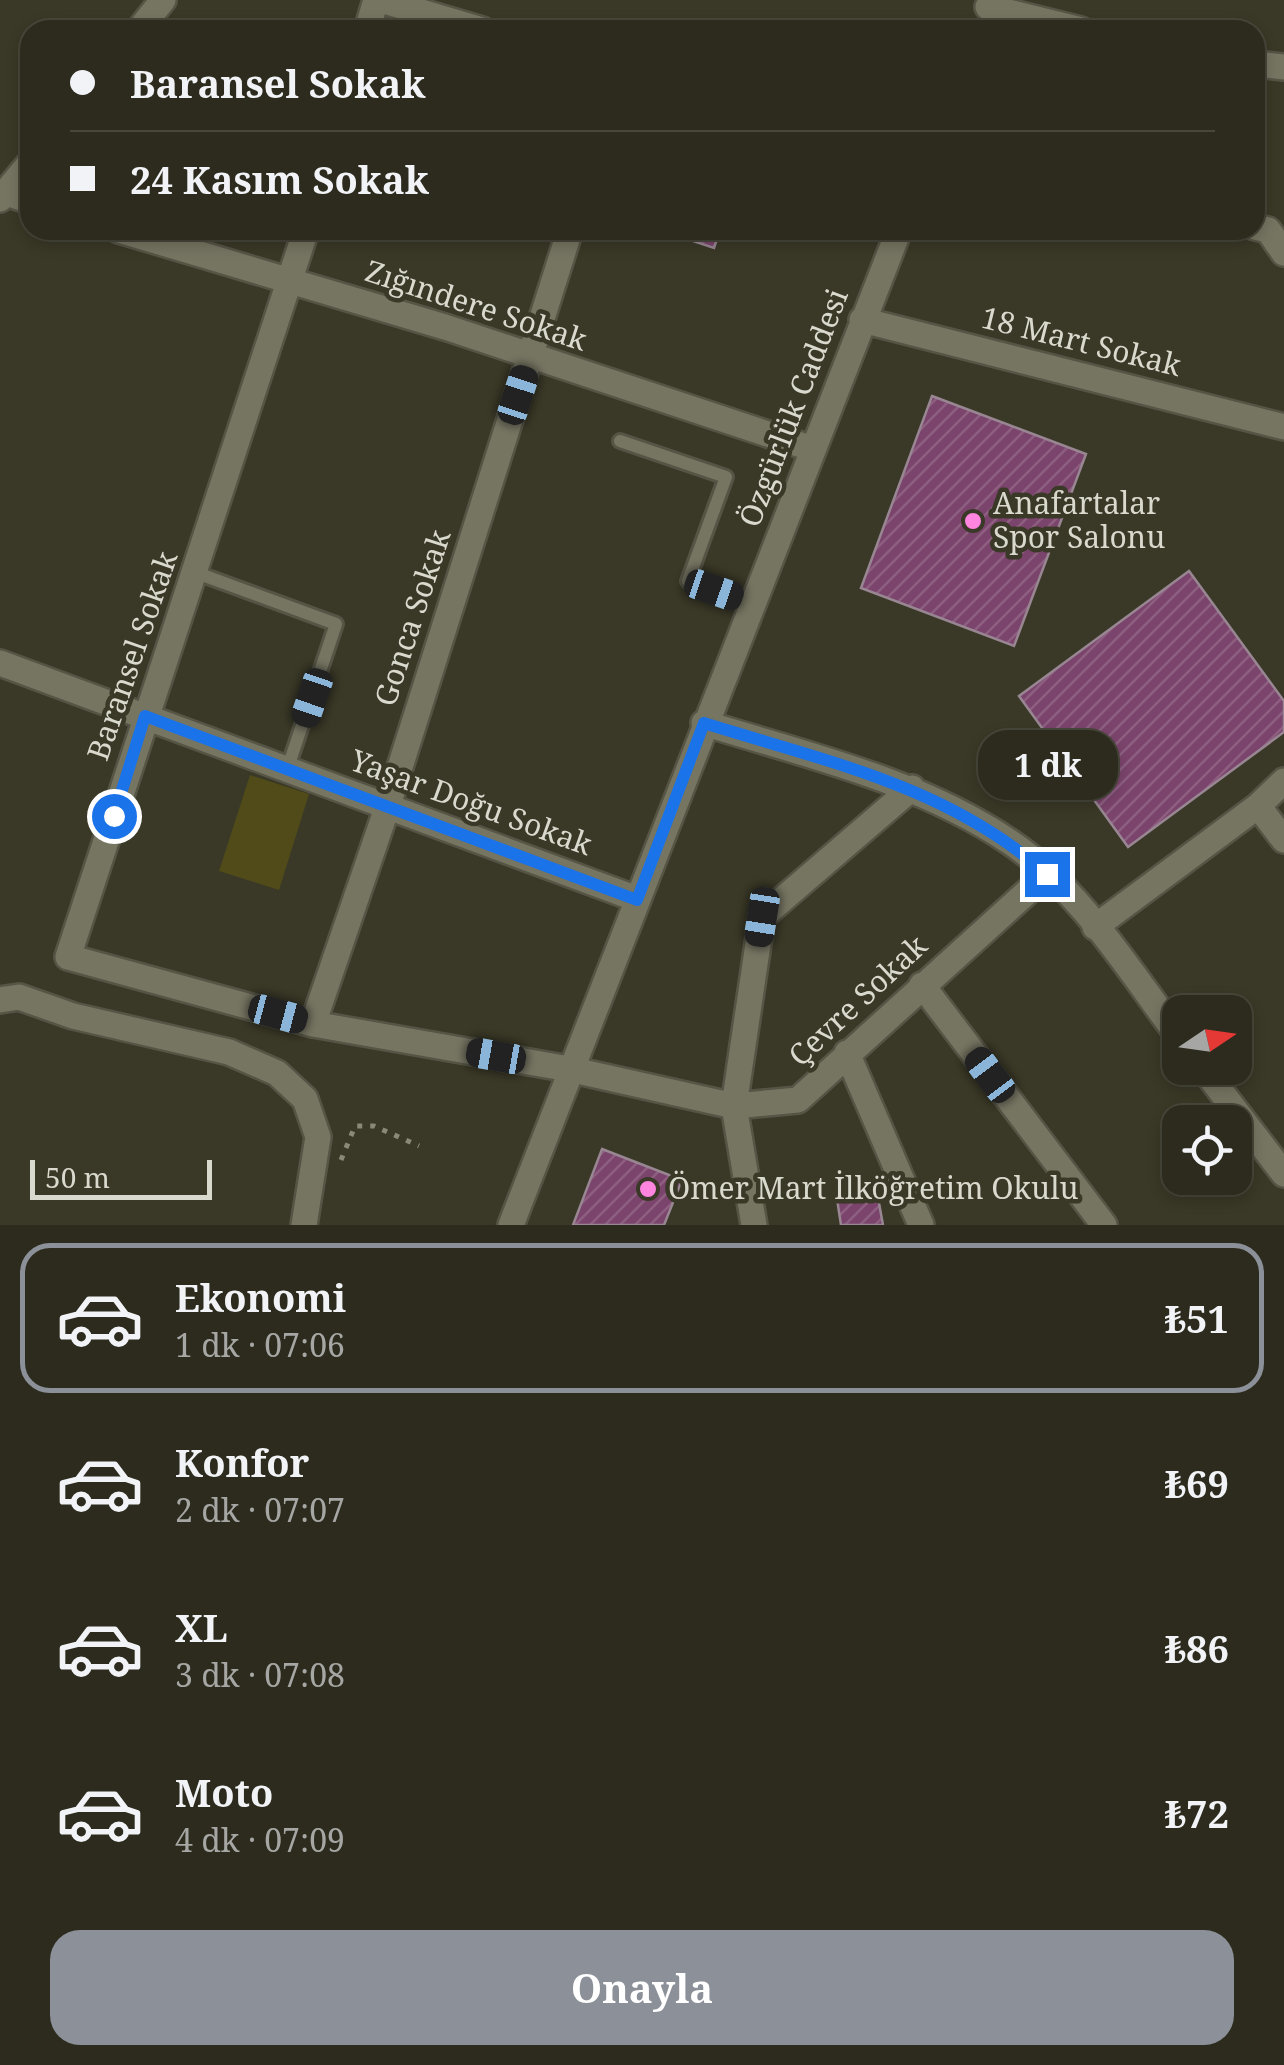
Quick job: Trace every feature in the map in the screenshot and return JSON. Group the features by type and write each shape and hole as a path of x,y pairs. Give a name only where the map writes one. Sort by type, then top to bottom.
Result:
{"street":[{"path":"147,20 163,0"},
{"path":"378,0 447,20"},
{"path":"986,12 1028,20"},
{"path":"1265,229 1284,253"},
{"name":"Zığındere Sokak","path":"151,240 445,327 813,448"},
{"name":"Baransel Sokak","path":"303,240 68,957 313,1024 569,1069"},
{"name":"Gonca Sokak","path":"313,1024 388,805 567,240"},
{"name":"Özgürlük Caddesi","path":"512,1225 569,1069 895,240"},
{"name":"18 Mart Sokak","path":"862,320 1284,428"},
{"name":"Yaşar Doğu Sokak","path":"0,663 637,900"},
{"path":"704,723 912,788 1011,842 1047,874 1095,927 1162,1014"},
{"path":"1095,927 1258,806 1284,781"},
{"path":"754,1225 734,1106 762,917 912,788"},
{"path":"1258,806 1284,840"},
{"name":"Çevre Sokak","path":"569,1069 734,1106 798,1100 1047,874"},
{"path":"922,984 1104,1225"},
{"path":"0,1000 19,997 73,1016 229,1052 277,1073 305,1098 318,1137 304,1225"},
{"path":"847,1053 921,1225"},
{"path":"1216,1085 1284,1174"}],"lane":[{"path":"620,441 726,477 688,582 752,603"},
{"path":"196,573 336,624 287,771"}],"path":[{"path":"335,1178 355,1126 374,1126 419,1146"}],"shaded area":[{"path":"250,775 309,794 279,890 219,871"}],"building":[{"path":"690,240 717,240 714,248"},
{"name":"Anafartalar Spor Salonu","path":"932,396 1086,454 1014,646 861,588"},
{"path":"1189,571 1284,701 1284,732 1128,847 1019,696"},
{"path":"602,1149 682,1180 664,1225 573,1225"},
{"path":"602,1149 682,1180 664,1225 573,1225"},
{"path":"877,1192 883,1225 841,1225 837,1199"}],"place":[{"name":"Anafartalar Spor Salonu","path":"973,521"},
{"name":"Ömer Mart İlköğretim Okulu","path":"648,1189"}],"route":[{"path":"114,816 145,716 242,756 371,799 637,900 704,723 912,788 1011,842 1047,874"}]}
